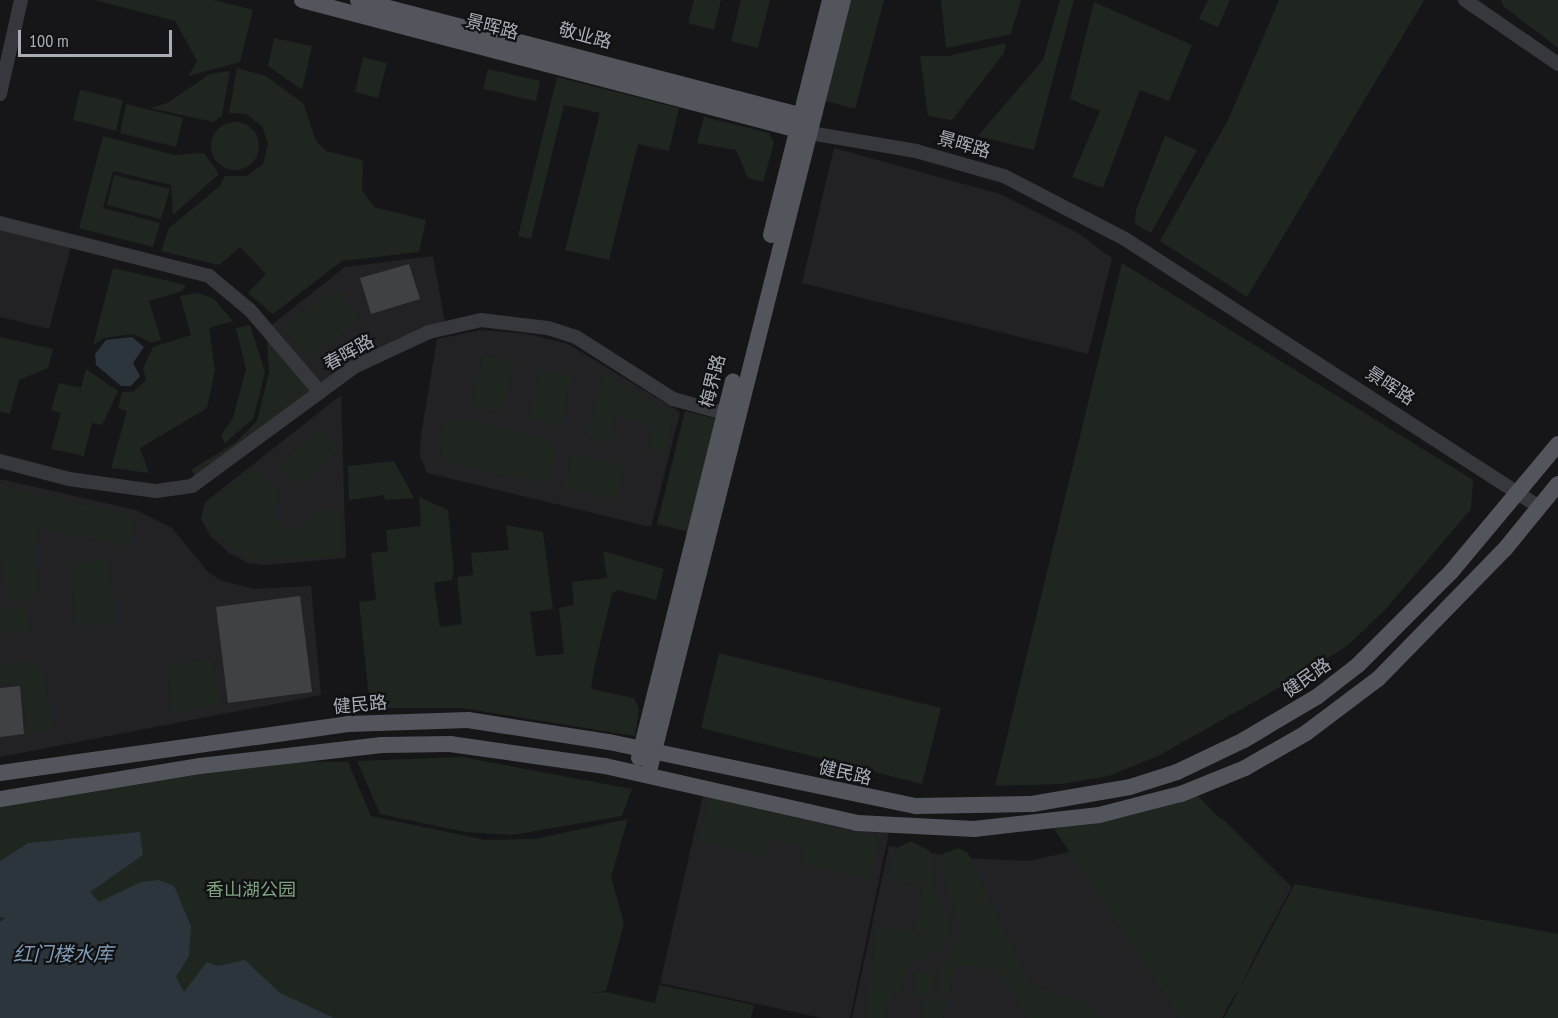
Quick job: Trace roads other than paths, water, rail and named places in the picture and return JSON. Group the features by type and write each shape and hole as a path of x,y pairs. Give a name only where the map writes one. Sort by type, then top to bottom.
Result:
{"main road":[{"name":"景晖路","path":"302,0 806,124"},
{"name":"敬业路","path":"358,0 806,124"},
{"name":"梅界路","path":"648,750 724,413 806,124 830,0"},
{"path":"641,774 806,124 843,0"},
{"name":"健民路","path":"0,773 370,722 468,720 648,750 916,806 1032,804 1130,787 1177,772 1244,740 1350,671 1451,572 1558,444"},
{"path":"0,799 200,766 382,745 478,745 641,774 857,823 921,829 1036,825 1181,794 1245,768 1306,733 1378,679 1505,549 1558,484"}],"street":[{"path":"0,94 21,0"},
{"path":"1465,0 1558,64"},
{"name":"景晖路","path":"806,124 1004,176 1125,239 1539,507"},
{"path":"0,223 209,276 250,310 320,392"},
{"name":"春晖路","path":"0,461 69,479 156,491 192,486 354,368 429,332 472,321 502,321 576,337 672,399 724,413"}],"water":[{"path":"132,337 144,347 133,363 140,376 131,386 121,386 96,365 95,354 106,340"},
{"name":"红门楼水库","path":"140,832 143,855 90,892 99,902 141,882 159,880 174,886 191,926 189,956 176,977 184,992 207,962 218,966 245,960 280,993 334,1018 0,1018 0,922 5,918 0,917 0,861 28,843"}],"park label":[{"name":"香山湖公园","path":"251,890"}]}
